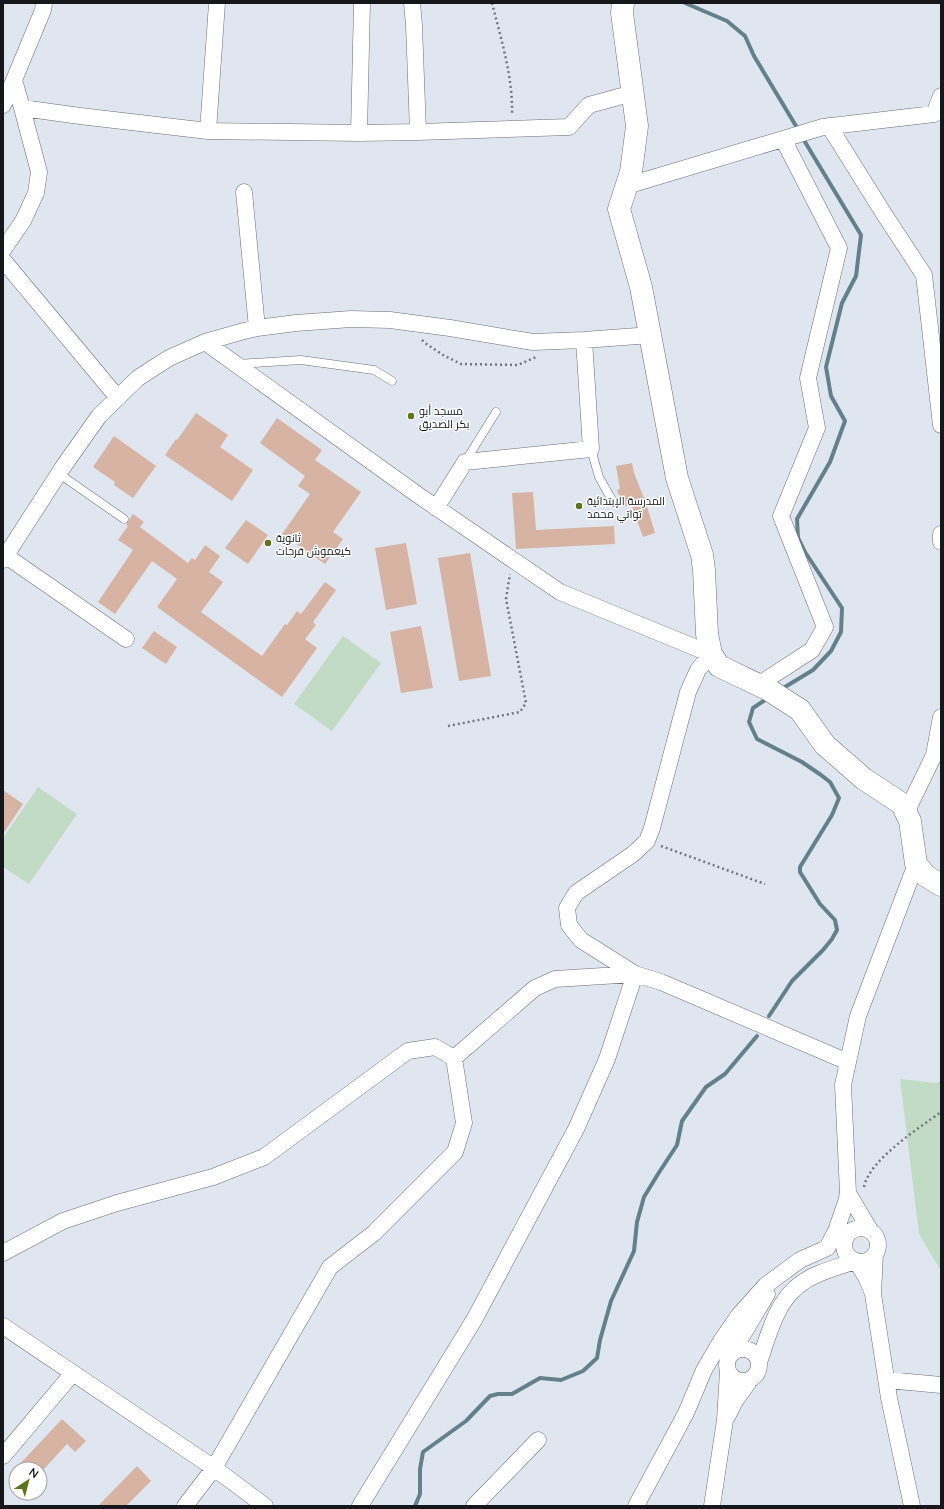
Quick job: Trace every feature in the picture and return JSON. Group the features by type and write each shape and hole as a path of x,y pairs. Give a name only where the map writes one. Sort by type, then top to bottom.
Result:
{"main road":[{"path":"623,3 622,13 637,126 631,172 619,209 641,287 678,478 702,555 707,634 710,654 719,666 769,691 800,710 825,745 864,779 902,804 910,821 916,864 926,876 941,885"}],"street":[{"path":"3,105 43,10 44,3"},
{"path":"208,131 217,3"},
{"path":"359,133 362,3"},
{"path":"412,3 418,132"},
{"path":"3,250 23,220 36,193 39,172 14,80"},
{"path":"22,108 208,131 359,133 512,130 569,127 590,105 633,93"},
{"path":"626,186 794,135 829,126 934,114 941,96"},
{"path":"829,126 924,275 941,425"},
{"path":"769,691 812,650 824,627 781,516 816,428 808,378 839,248 794,135"},
{"path":"244,192 257,328"},
{"path":"3,260 118,398"},
{"path":"126,639 4,558 58,473 99,416 138,378 169,358 205,342 257,328 296,323 351,319 390,320 533,342 651,335"},
{"path":"436,508 465,462 591,449 584,340"},
{"path":"205,342 436,508 560,592 710,654 698,670 688,692 652,828 647,841 633,854 576,893 567,908 569,925 581,940 635,974 661,982 848,1062"},
{"path":"941,534 941,542"},
{"path":"906,813 934,755 941,717"},
{"path":"912,1506 889,1398 888,1380 873,1294 866,1277 856,1261 846,1254 843,1243 847,1235 847,1198 843,1085 858,1016 916,864"},
{"path":"454,1058 535,988 555,978 635,974"},
{"path":"360,1506 474,1320 576,1129 607,1060 635,974"},
{"path":"3,1253 63,1221 117,1203 213,1177 264,1157 408,1051 434,1047 454,1058"},
{"path":"184,1506 214,1468 330,1267 374,1233 455,1152 464,1123 454,1058"},
{"path":"847,1198 877,1238 878,1244 875,1254 873,1294"},
{"path":"827,1248 836,1231 847,1198"},
{"path":"636,1506 686,1413 704,1370 721,1341 739,1315 757,1294 775,1278 800,1260 827,1248 859,1228 870,1230"},
{"path":"739,1315 763,1300 797,1286 816,1274 856,1261 867,1261 875,1254"},
{"path":"712,1506 725,1420 728,1371 727,1360 775,1278"},
{"path":"725,1420 735,1401 750,1380 758,1373 759,1362 773,1320 782,1302 797,1286"},
{"path":"3,1326 214,1468 266,1506"},
{"path":"721,1341 733,1351"},
{"path":"733,1351 744,1348 754,1352 759,1362"},
{"path":"728,1371 734,1379 739,1381 750,1380"},
{"path":"3,1456 73,1373"},
{"path":"888,1380 941,1385"},
{"path":"474,1506 538,1440"}],"lane":[{"path":"235,364 301,360 374,370 392,380"},
{"path":"465,462 496,412"},
{"path":"591,449 599,477 612,500"},
{"path":"58,473 124,519"}],"path":[{"path":"492,3 506,62 512,100 512,130"},
{"path":"420,324 418,336 425,343 443,355 461,364 518,365 552,351 553,341"},
{"path":"448,726 520,712 526,704 506,599 512,559"},
{"path":"647,841 765,884"},
{"path":"859,1213 864,1183 873,1169 898,1143 941,1112"}],"green space":[{"path":"343,636 381,663 332,731 294,704"},
{"path":"38,787 77,814 29,884 3,867 3,838"},
{"path":"900,1079 937,1083 941,1080 941,1271 919,1234"}],"building":[{"path":"196,413 228,435 220,447 253,470 232,501 165,455"},
{"path":"277,418 322,450 315,460 361,492 333,532 343,539 325,564 282,534 310,494 298,486 305,476 260,443"},
{"path":"114,436 156,466 133,498 114,485 115,482 93,467"},
{"path":"632,463 634,473 646,503 655,533 643,537 631,504 623,507 617,490 620,489 616,466"},
{"path":"533,492 536,530 614,526 615,544 516,549 512,493"},
{"path":"133,514 144,522 140,527 188,563 192,558 195,560 205,545 220,556 209,572 223,582 201,612 262,656 285,624 287,625 297,611 301,614 325,582 336,590 313,622 316,625 305,639 317,648 282,697 157,607 177,579 152,561 115,614 98,602 133,550 118,540 128,526 126,524"},
{"path":"246,520 268,535 248,564 225,548"},
{"path":"406,543 417,604 386,610 375,548"},
{"path":"470,553 491,676 459,681 438,558"},
{"path":"421,626 433,688 401,693 390,632"},
{"path":"154,631 177,647 166,664 142,648"},
{"path":"3,790 23,804 3,834"},
{"path":"62,1419 86,1441 75,1452 67,1444 48,1465 48,1461 23,1461"},
{"path":"137,1466 151,1481 126,1506 98,1506"}],"waterway":[{"path":"685,3 727,21 745,36 754,56 799,131"},
{"path":"780,690 813,670 831,651 841,632 842,608 805,552 798,538 797,519 830,462 845,421 831,396 826,367 842,303 856,276 861,235 802,137"},
{"path":"768,698 753,708 749,722 757,739 802,762 821,775 830,782 839,798 832,815 800,867 800,872 820,904 835,920 837,930 823,950 792,981 769,1016"},
{"path":"415,1506 420,1494 420,1469 423,1452 466,1421 490,1396 498,1394 512,1394 540,1378 561,1380 583,1371 597,1358 600,1340 611,1301 634,1251 637,1222 644,1197 677,1145 682,1121 706,1087 725,1074 757,1036"}],"place":[{"name":"مسجد أبو بكر الصديق","path":"411,416"},
{"name":"المدرسة الإبتدائية تواتي محمد","path":"579,506"},
{"name":"ثانوية كيعموش فرحات","path":"268,543"}]}
